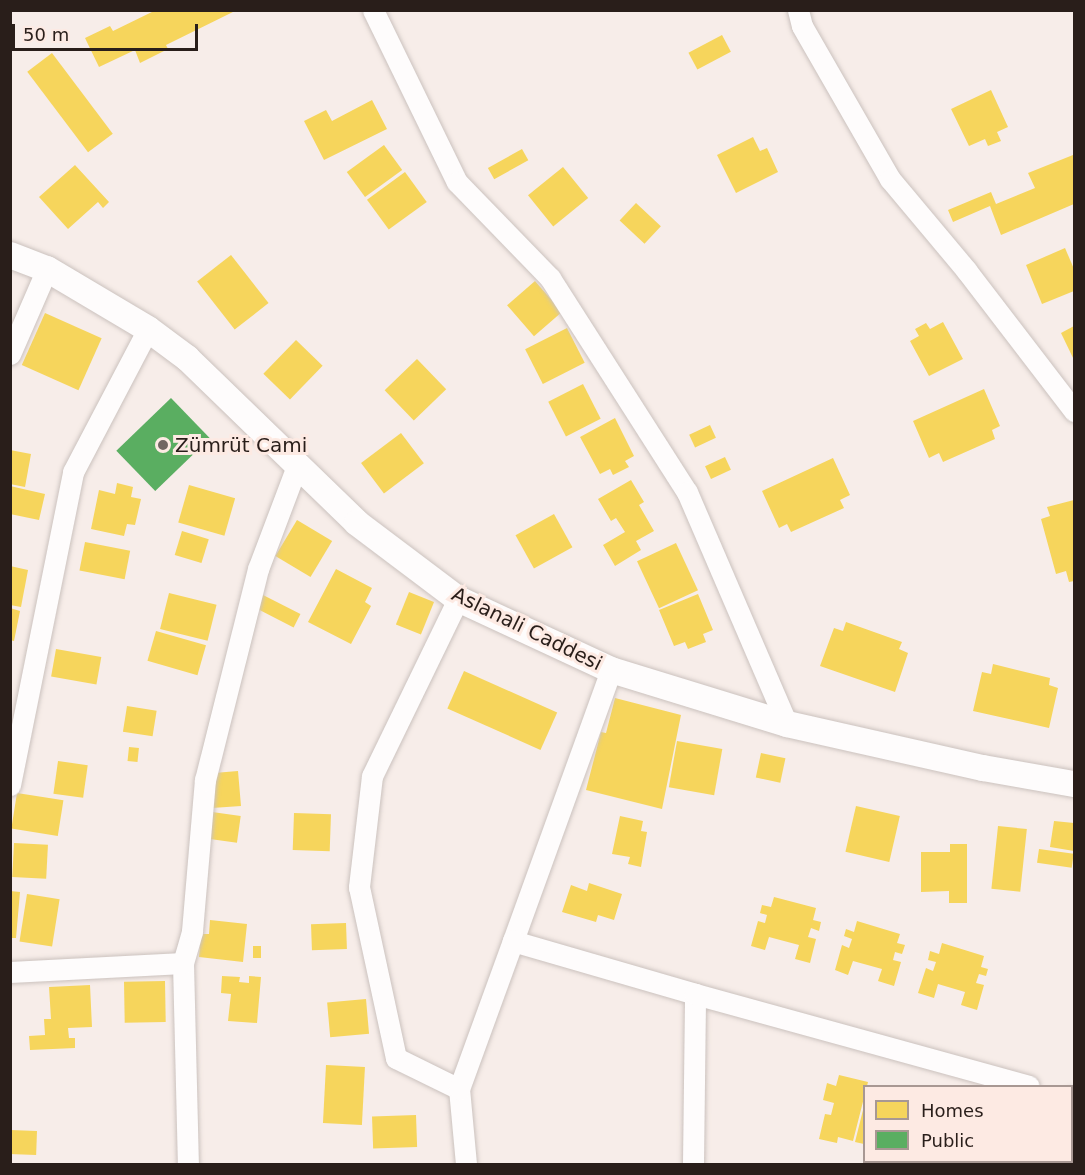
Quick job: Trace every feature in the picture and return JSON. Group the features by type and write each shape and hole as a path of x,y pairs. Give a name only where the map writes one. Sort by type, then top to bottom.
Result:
{"street":[{"path":"373,10 457,183 550,278 687,492 787,724"},
{"path":"798,10 802,26 890,179 966,270 1074,411"},
{"name":"Aslanali Caddesi","path":"10,255 47,269 148,329 187,358 357,523 458,599 611,670 787,724 1074,784"},
{"path":"10,354 47,269"},
{"path":"10,785 73,472 148,329"},
{"path":"188,1164 183,963 192,931 205,780 258,569 297,466"},
{"path":"458,599 372,776 359,887 396,1058 459,1089"},
{"path":"466,1164 459,1089 611,670"},
{"path":"513,941 1025,1085"},
{"path":"10,972 183,963"},
{"path":"693,1164 695,994"}],"building: Homes":[{"path":"156,10 237,10 166,45 168,49 140,63 135,50 99,67 85,38 110,26 113,31"},
{"path":"722,35 731,52 697,70 688,53"},
{"path":"52,53 113,134 88,152 27,72"},
{"path":"991,90 1008,127 997,132 1001,141 988,146 985,139 969,146 951,109"},
{"path":"372,100 387,129 324,160 304,121 326,110 332,121"},
{"path":"753,137 760,151 767,148 778,172 736,193 717,155"},
{"path":"384,145 402,170 365,197 347,172"},
{"path":"522,149 528,160 494,179 488,168"},
{"path":"1073,155 1074,204 1001,235 990,206 953,222 948,210 991,192 996,204 1035,188 1028,173"},
{"path":"75,165 109,202 103,208 98,202 68,229 39,197"},
{"path":"563,167 588,198 553,226 528,195"},
{"path":"405,172 427,202 389,230 367,200"},
{"path":"636,203 661,226 644,244 620,221"},
{"path":"1065,248 1074,269 1074,291 1042,304 1026,265"},
{"path":"231,255 269,303 235,330 197,281"},
{"path":"535,281 562,312 534,336 507,305"},
{"path":"45,313 102,338 78,390 22,365"},
{"path":"943,322 963,359 929,376 910,341 919,336 915,329 926,323 930,329"},
{"path":"1074,326 1074,360 1061,333"},
{"path":"567,328 585,363 543,384 525,349"},
{"path":"296,340 323,366 290,400 263,374"},
{"path":"417,359 446,389 414,420 385,390"},
{"path":"583,384 601,419 566,436 548,402"},
{"path":"984,389 1000,426 992,430 995,439 943,462 939,453 929,458 913,421"},
{"path":"615,418 634,456 625,461 629,467 613,475 610,469 600,474 580,437"},
{"path":"710,425 716,438 695,447 689,435"},
{"path":"401,433 424,463 384,493 361,463"},
{"path":"10,450 31,454 25,487 10,484"},
{"path":"725,457 731,470 711,479 705,466"},
{"path":"833,458 850,495 840,500 844,508 791,532 787,524 779,528 762,491"},
{"path":"631,480 644,502 639,505 654,531 636,541 641,550 615,566 603,545 625,532 616,518 611,521 598,499"},
{"path":"117,483 133,487 131,497 141,499 135,525 127,524 124,536 91,529 99,490 115,494"},
{"path":"189,485 235,498 224,536 178,522"},
{"path":"10,486 45,494 39,520 10,514"},
{"path":"1074,500 1074,581 1069,582 1066,571 1056,574 1041,519 1050,516 1047,507"},
{"path":"554,514 572,547 534,569 516,535"},
{"path":"297,520 332,541 311,577 275,556"},
{"path":"182,531 209,539 201,563 175,555"},
{"path":"85,542 130,551 125,579 79,570"},
{"path":"676,543 698,590 659,608 637,561"},
{"path":"10,566 28,570 21,607 10,605"},
{"path":"336,569 372,588 365,602 371,606 351,644 308,622"},
{"path":"409,592 434,602 421,635 396,624"},
{"path":"169,593 217,605 208,641 160,629"},
{"path":"698,594 713,630 703,634 706,642 688,649 685,642 674,646 659,610"},
{"path":"263,595 300,614 294,627 256,608"},
{"path":"10,608 20,611 14,641 10,640"},
{"path":"846,622 902,642 899,649 908,653 895,692 820,666 834,628 843,631"},
{"path":"156,631 206,645 197,675 147,661"},
{"path":"56,649 101,657 96,685 51,677"},
{"path":"993,664 1050,678 1049,685 1058,688 1049,728 973,711 982,672 991,674"},
{"path":"464,671 557,712 541,750 447,708"},
{"path":"615,698 681,715 662,809 586,790 601,732 606,733"},
{"path":"127,706 157,711 153,736 123,732"},
{"path":"677,741 722,749 714,795 669,787"},
{"path":"129,747 139,748 137,762 128,761"},
{"path":"761,753 785,758 780,783 756,777"},
{"path":"58,761 88,765 83,798 53,794"},
{"path":"238,771 241,806 212,808 210,784 215,784 214,773"},
{"path":"17,793 63,800 58,836 11,829"},
{"path":"856,806 900,816 889,862 845,852"},
{"path":"212,812 241,816 237,843 208,839"},
{"path":"294,813 331,814 330,851 293,850"},
{"path":"620,816 643,821 641,831 647,832 641,867 628,864 630,857 612,854"},
{"path":"1054,821 1074,823 1074,851 1050,847"},
{"path":"998,826 1027,829 1020,892 991,889"},
{"path":"14,843 48,845 46,879 12,877"},
{"path":"950,844 967,844 967,903 949,903 949,891 921,892 921,852 950,852"},
{"path":"1039,849 1074,854 1072,868 1037,863"},
{"path":"589,883 622,894 614,920 598,915 596,922 562,912 571,885 587,891"},
{"path":"10,891 20,892 16,938 10,938"},
{"path":"27,894 60,899 52,947 19,941"},
{"path":"774,897 816,908 813,920 821,922 819,931 811,928 808,937 816,939 810,963 795,959 799,945 769,937 765,950 751,946 758,921 765,923 767,915 760,913 762,905 771,907"},
{"path":"210,920 247,924 243,962 199,957 201,934 209,934"},
{"path":"857,921 900,934 897,943 905,945 902,954 895,952 893,960 901,962 894,986 878,981 882,969 853,961 848,975 835,970 842,945 849,948 852,939 844,936 846,929 854,932"},
{"path":"346,923 347,949 312,950 311,924"},
{"path":"942,943 984,956 981,967 988,969 986,976 979,974 976,983 984,985 977,1010 961,1005 965,992 938,984 934,998 918,993 926,968 933,971 936,962 928,960 930,951 939,954"},
{"path":"253,946 261,946 261,958 253,958"},
{"path":"222,976 240,977 239,982 249,983 249,976 261,977 257,1023 228,1021 231,994 221,993"},
{"path":"165,981 166,1022 125,1023 124,982"},
{"path":"90,985 92,1027 68,1028 69,1038 75,1038 75,1048 30,1050 29,1036 45,1035 44,1019 51,1019 49,987"},
{"path":"366,999 369,1034 330,1037 327,1002"},
{"path":"326,1065 365,1067 362,1125 323,1123"},
{"path":"839,1075 868,1082 867,1085 863,1085 863,1102 853,1141 838,1137 837,1143 819,1139 825,1114 831,1115 834,1103 823,1100 827,1083 836,1086"},
{"path":"863,1110 863,1144 855,1142"},
{"path":"416,1115 417,1147 373,1149 372,1117"},
{"path":"10,1130 37,1131 36,1155 10,1154"}],"building: Public":[{"name":"Zümrüt Cami","path":"171,398 210,438 155,491 116,451"}],"place":[{"name":"Zümrüt Cami","path":"163,445"}]}
